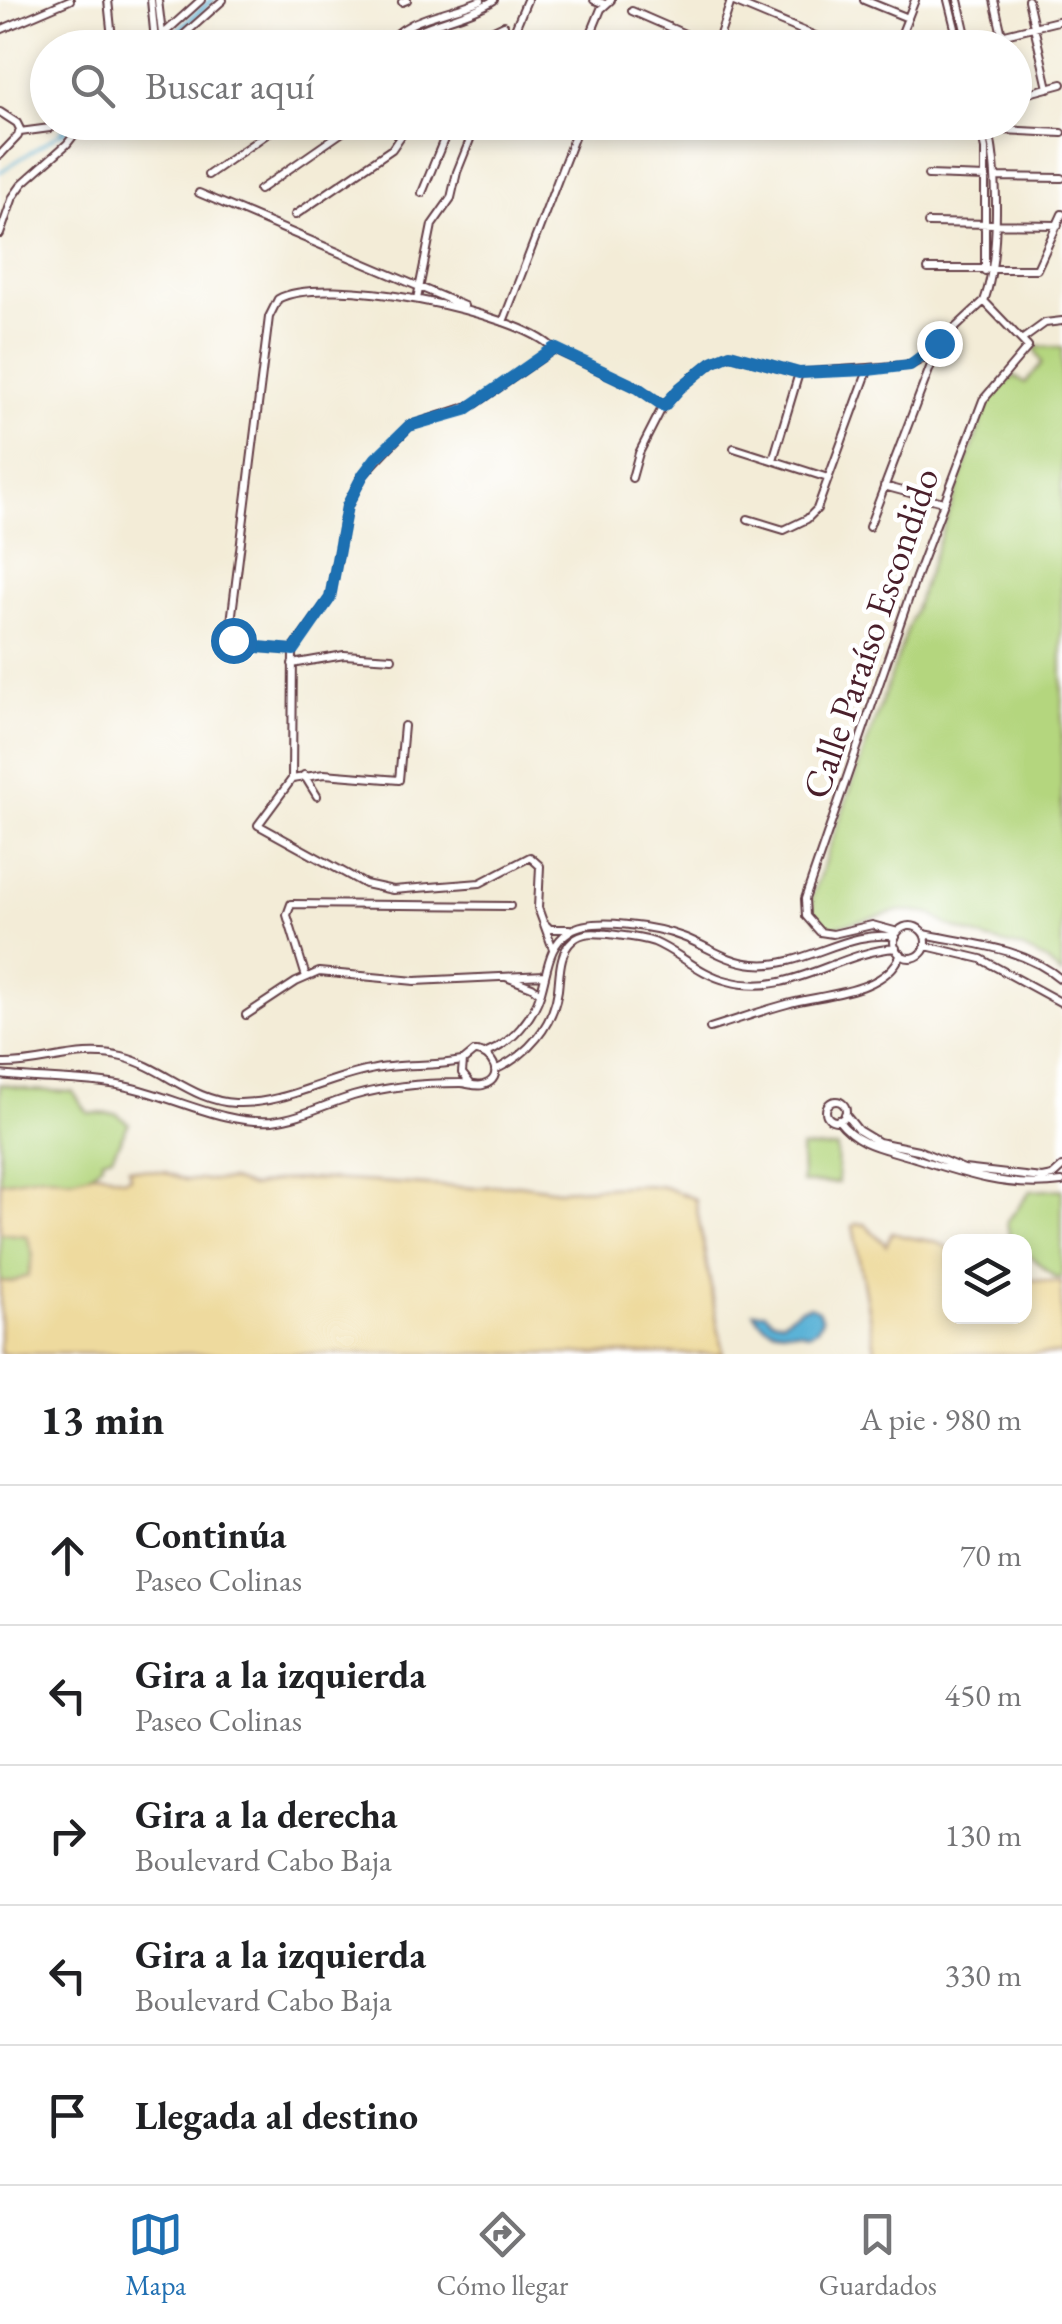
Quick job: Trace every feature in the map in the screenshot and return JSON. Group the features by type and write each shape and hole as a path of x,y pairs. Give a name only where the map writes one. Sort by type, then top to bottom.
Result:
{"street":[{"path":"108,0 112,30"},
{"path":"154,0 158,30"},
{"path":"168,30 201,0"},
{"path":"189,30 223,0"},
{"path":"400,30 453,16 479,0"},
{"path":"416,30 494,0"},
{"path":"515,30 526,0"},
{"path":"594,0 608,2 594,30"},
{"path":"721,30 730,0 801,30"},
{"path":"864,0 908,18"},
{"path":"903,30 915,0"},
{"path":"948,0 959,30"},
{"path":"958,0 962,30"},
{"path":"994,0 1001,30"},
{"path":"1028,0 1048,88"},
{"path":"0,30 64,1"},
{"path":"632,11 676,30"},
{"path":"1020,30 1062,20"},
{"path":"494,30 504,25"},
{"path":"1032,92 1062,84"},
{"path":"0,112 17,123 20,132"},
{"path":"0,155 20,132 30,131"},
{"path":"1032,132 1062,133"},
{"path":"0,234 22,183 69,140"},
{"path":"208,175 258,140"},
{"path":"258,190 331,140"},
{"path":"295,215 392,149 396,140"},
{"path":"422,193 444,140"},
{"path":"417,300 432,225 451,198 470,140"},
{"path":"503,322 573,140"},
{"path":"983,140 990,177"},
{"path":"632,478 663,406 712,362 730,354 799,373 910,365 984,301 989,279 990,140"},
{"path":"928,175 1062,178"},
{"path":"199,194 542,339 638,388 663,406"},
{"path":"928,269 1037,270 1062,214"},
{"path":"928,223 1058,225"},
{"path":"294,650 246,646 233,640 230,627 268,317 275,303 283,296 302,292 333,292 417,300 474,311"},
{"path":"984,301 1023,339 1044,323 1062,321"},
{"name":"Calle Paraíso Escondido","path":"897,934 872,925 833,934 820,932 806,916 806,899 943,502 983,400 1028,348 1023,339"},
{"path":"870,527 939,343"},
{"path":"553,949 540,918 541,872 530,856 480,883 393,890 365,884 258,825 292,779 294,650 330,598 347,506 363,475 409,426 465,410 554,348"},
{"path":"748,519 784,530 798,525 817,509 868,370"},
{"path":"773,460 799,373"},
{"path":"734,448 828,478"},
{"path":"884,486 943,502"},
{"path":"292,664 344,655 392,658"},
{"path":"292,779 304,776 400,780 404,726"},
{"path":"304,776 317,796"},
{"path":"306,977 287,915 291,904 510,906"},
{"path":"540,918 550,929 603,924 666,931 728,959 756,965 791,961 866,937 897,934 912,926 924,934 1015,953 1062,980"},
{"path":"486,1054 519,1030 540,994 553,949 575,928"},
{"path":"0,1075 99,1082 256,1120 296,1116 388,1088 489,1082 496,1070 521,1055 543,1030 558,995 564,952 582,934 642,938 712,976 737,984 760,985 795,980 868,950 898,951 915,957 926,946"},
{"path":"710,1028 859,986 894,968 897,934"},
{"path":"924,934 926,946"},
{"path":"926,946 981,959 1062,1004"},
{"path":"246,1015 306,977 327,971 415,980 544,975"},
{"path":"500,975 540,994"},
{"path":"0,1064 18,1065 86,1052 121,1056 154,1069 199,1095 232,1103 281,1098 328,1080 376,1068 463,1060 474,1052 492,1058 496,1070"},
{"path":"463,1060 462,1073 470,1083"},
{"path":"1062,1167 1052,1176 1042,1178 964,1169 918,1150 872,1140 841,1117 871,1147 958,1174 1022,1184 1062,1182"}],"green space":[{"path":"1034,347 1062,347 1062,975 1045,960 1021,948 914,911 833,927 818,923 812,897 990,398 1014,376 1025,383 1042,363"},
{"path":"0,1084 73,1092 88,1113 117,1114 129,1123 112,1156 102,1159 102,1164 57,1200 59,1269 0,1306"},
{"path":"801,1148 837,1148 838,1183 802,1183"},
{"path":"1062,1189 1062,1278 1055,1278 1032,1257 1032,1234 1009,1234 1007,1222 1030,1191"}],"sand":[{"path":"129,1168 165,1172 185,1180 231,1180 251,1187 280,1180 327,1179 474,1188 517,1184 558,1190 664,1187 695,1199 723,1354 0,1354 0,1281 12,1282 28,1276 33,1255 27,1236 0,1233 0,1182 43,1175 71,1179 98,1172 124,1179 130,1177"},
{"path":"865,1224 886,1245 892,1232 942,1245 942,1324 1032,1324 1032,1280 1062,1283 1062,1354 876,1354 853,1226"}],"water":[{"path":"810,1306 818,1310 822,1319 817,1329 808,1333 771,1328 754,1312 765,1312 782,1321"}],"waterway":[{"path":"154,0 158,30"},
{"path":"179,30 212,0"},
{"path":"0,172 50,140"}],"route":[{"path":"233,640 246,646 294,650 330,598 347,506 376,458 409,426 465,410 554,348 667,406 680,388 712,362 730,354 799,373 868,370 910,365 939,343"}]}
